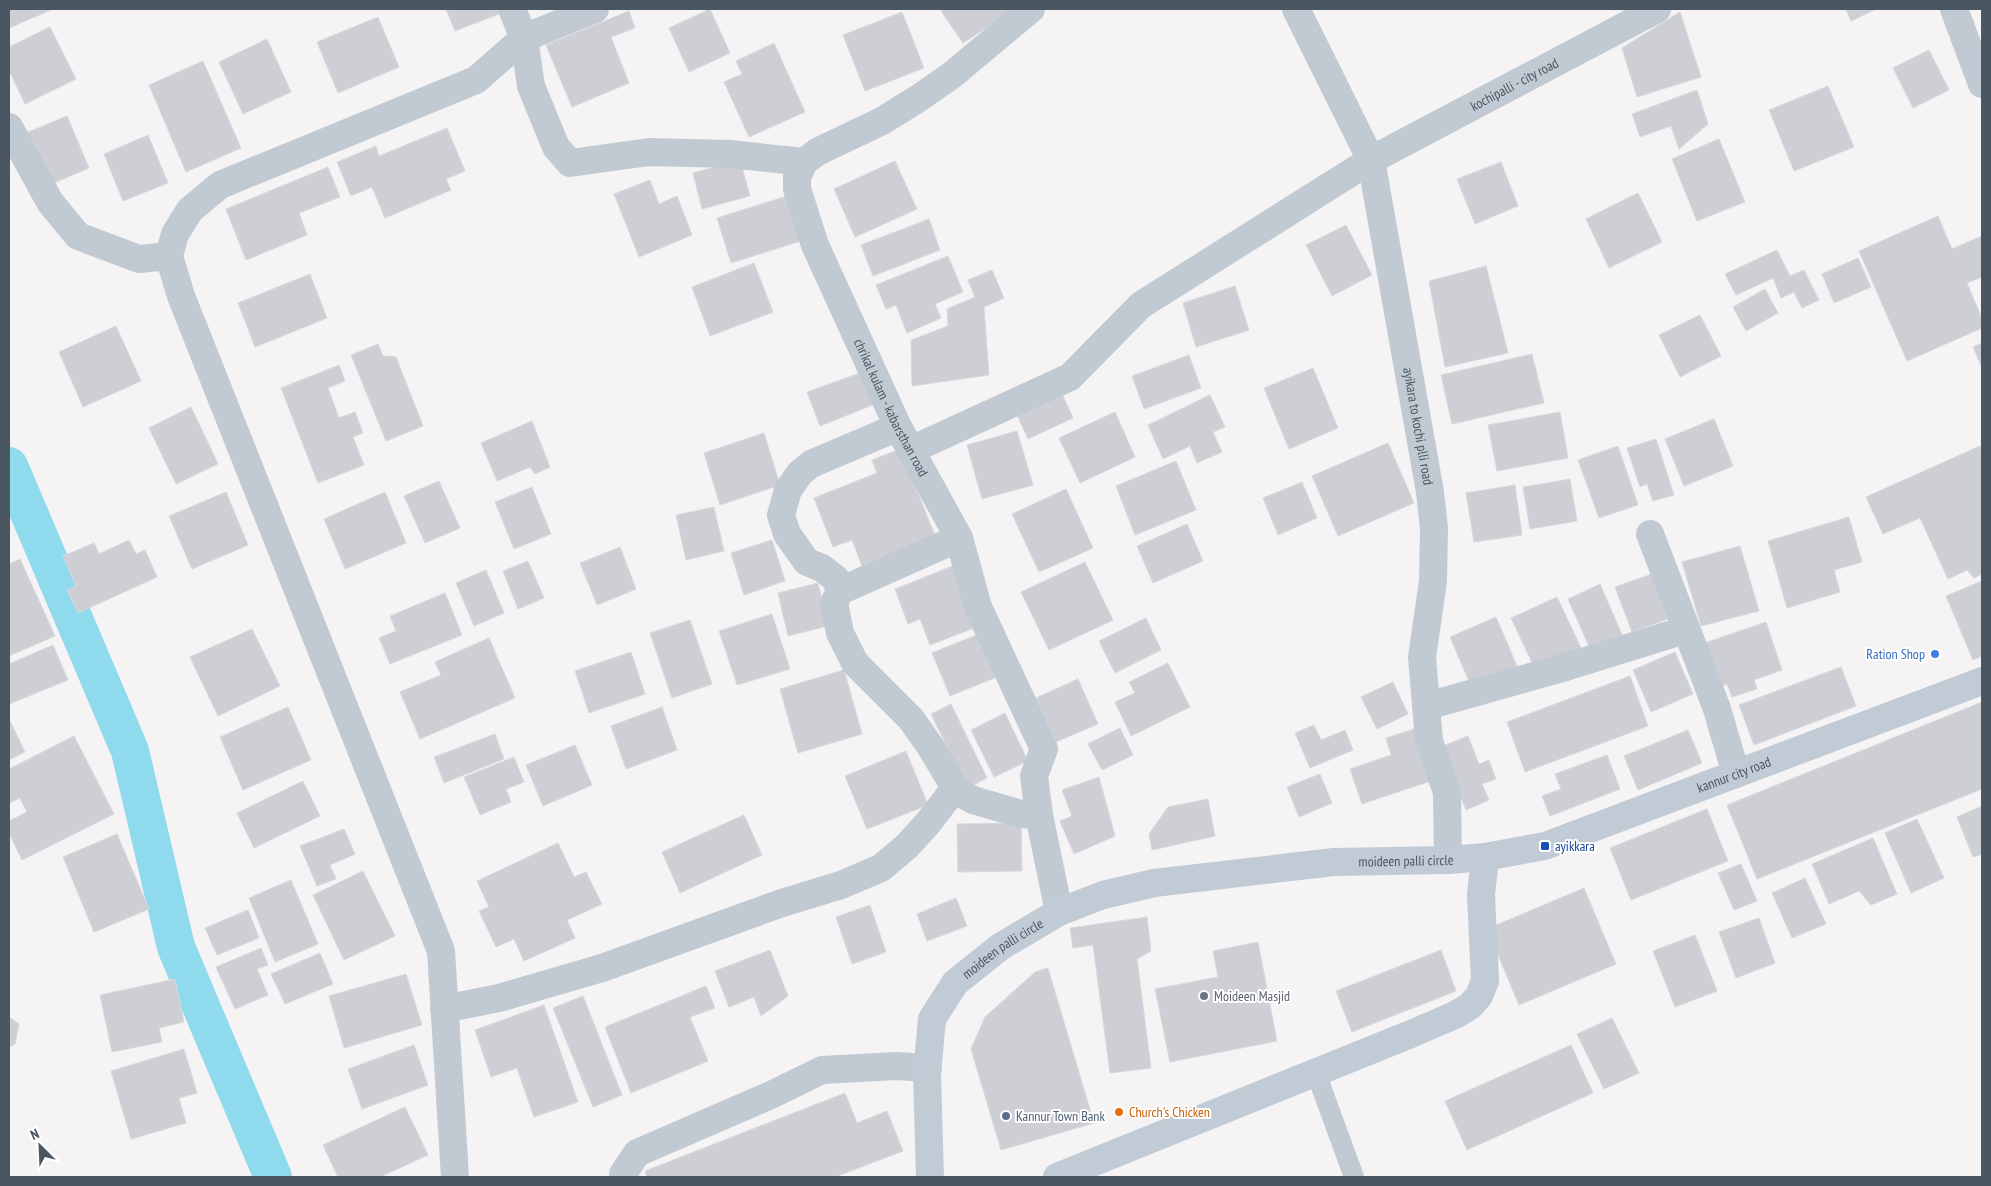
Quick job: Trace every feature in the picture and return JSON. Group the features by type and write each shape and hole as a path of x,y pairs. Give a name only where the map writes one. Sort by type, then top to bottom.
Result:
{"main road":[{"name":"kannur city road","path":"1484,857 1545,846 1982,681"},
{"name":"moideen palli circle","path":"930,1177 928,1068 932,1019 955,983 1000,947 1059,912 1103,895 1154,883 1334,862 1448,860 1484,857"},
{"path":"1057,1177 1316,1073 1455,1015 1470,1006 1479,996 1485,981 1481,895 1484,857"}],"street":[{"path":"512,9 524,38 531,86 556,147 570,163 650,152 730,154 804,162 817,152 882,120 919,98 952,74 1030,9"},
{"path":"455,1177 441,951 181,296 169,256 175,234 190,210 220,185 476,80 524,38 595,9"},
{"name":"ayikara to kochi plli road","path":"1296,9 1371,160 1430,492 1434,528 1433,581 1422,657 1429,741 1447,792 1448,860"},
{"name":"kochipalli - city road","path":"840,590 836,579 822,568 808,562 787,534 781,515 788,490 800,473 811,464 904,438 1070,377 1141,305 1371,160 1658,9"},
{"path":"1954,9 1982,84"},
{"path":"9,127 50,202 78,236 138,259 169,256"},
{"name":"chrikal kulam - kabarsthan road","path":"804,162 797,177 797,190 815,245 904,438 959,538 978,607 1044,749 1034,776 1039,815 1059,912"},
{"path":"1650,534 1717,710 1736,774"},
{"path":"959,538 840,590 834,603 840,633 855,663 910,719 930,746 955,788 973,800 1022,814 1039,815"},
{"path":"1427,706 1566,667 1686,630"},
{"path":"444,1008 499,998 602,968 782,903 841,885 881,868 907,846 928,823 955,788"},
{"path":"623,1177 623,1174 637,1153 771,1095 822,1070 896,1066 928,1068"}],"lane":[{"path":"1316,1073 1354,1177"}],"building":[{"path":"9,9 53,9 9,28"},
{"path":"446,9 497,9 499,14 455,31"},
{"path":"710,9 730,53 689,72 669,28"},
{"path":"944,9 1015,9 963,43 941,11"},
{"path":"1846,9 1876,9 1851,21"},
{"path":"629,11 635,28 611,37 629,83 572,107 546,45"},
{"path":"902,12 924,68 865,91 843,35"},
{"path":"1680,12 1701,77 1637,97 1622,48"},
{"path":"378,17 399,67 338,93 317,42"},
{"path":"50,27 76,79 25,104 9,70 9,47"},
{"path":"267,39 291,92 243,114 219,62"},
{"path":"774,43 805,112 749,137 724,82 742,74 736,61"},
{"path":"1929,50 1949,90 1913,108 1893,68"},
{"path":"203,61 241,148 186,172 149,85"},
{"path":"1828,86 1854,147 1794,171 1769,110"},
{"path":"1697,90 1708,124 1679,149 1671,126 1640,137 1632,114"},
{"path":"67,116 89,168 49,185 26,133"},
{"path":"447,128 465,171 446,179 451,190 385,218 372,187 351,196 337,162 376,146 379,156"},
{"path":"148,135 168,183 123,201 104,154"},
{"path":"1719,139 1745,202 1697,221 1672,159"},
{"path":"740,160 750,196 702,209 693,173"},
{"path":"895,161 917,209 855,237 834,189"},
{"path":"1501,162 1518,206 1475,224 1457,179"},
{"path":"328,167 340,197 299,213 307,235 246,260 226,209"},
{"path":"650,180 659,204 677,196 692,235 639,257 614,194"},
{"path":"1638,193 1662,242 1609,268 1586,219"},
{"path":"787,196 801,241 731,263 717,218"},
{"path":"1938,216 1952,249 1982,236 1982,277 1967,283 1982,319 1982,328 1907,361 1859,251"},
{"path":"929,219 940,250 873,276 861,245"},
{"path":"1346,225 1372,275 1332,296 1306,245"},
{"path":"1777,250 1790,276 1804,270 1819,300 1802,308 1794,292 1781,298 1773,278 1736,295 1725,274"},
{"path":"948,256 963,292 935,304 941,318 907,333 896,305 886,309 876,285"},
{"path":"1858,258 1871,287 1834,303 1822,274"},
{"path":"754,263 773,312 710,336 692,287"},
{"path":"1486,266 1508,353 1445,367 1429,281"},
{"path":"992,270 1004,298 984,307 989,375 912,386 911,340 948,326 947,309 975,297 968,280"},
{"path":"310,274 327,318 255,347 238,303"},
{"path":"1235,286 1249,330 1196,347 1183,303"},
{"path":"1765,289 1778,313 1746,331 1733,307"},
{"path":"1700,315 1721,356 1680,377 1659,335"},
{"path":"116,326 141,381 83,407 59,352"},
{"path":"1982,343 1982,368 1973,347"},
{"path":"378,344 383,356 396,357 423,426 386,441 351,355"},
{"path":"1532,354 1544,403 1452,424 1441,375"},
{"path":"1189,355 1201,388 1144,409 1132,376"},
{"path":"339,365 345,381 328,388 339,418 355,412 363,433 353,437 364,465 318,483 281,388"},
{"path":"1313,368 1338,428 1289,449 1264,388"},
{"path":"863,372 875,404 820,426 807,392"},
{"path":"1059,387 1073,418 1028,439 1014,408"},
{"path":"1210,395 1225,427 1213,432 1222,452 1197,463 1190,446 1163,459 1148,425"},
{"path":"191,407 218,464 176,484 149,428"},
{"path":"1115,412 1135,457 1080,483 1059,438"},
{"path":"1560,412 1568,458 1497,471 1488,425"},
{"path":"1714,419 1733,466 1684,486 1665,439"},
{"path":"532,421 550,467 535,474 530,467 497,481 481,443"},
{"path":"1017,431 1033,485 982,499 967,445"},
{"path":"764,433 780,485 720,505 704,453"},
{"path":"1656,439 1674,495 1653,501 1647,484 1640,487 1627,448"},
{"path":"1388,443 1414,503 1338,536 1312,476"},
{"path":"1618,446 1638,505 1599,518 1578,460"},
{"path":"1980,446 1982,452 1982,574 1974,578 1967,570 1948,579 1920,518 1883,534 1866,497"},
{"path":"900,449 936,538 862,566 852,540 833,547 814,498 877,473 872,460"},
{"path":"1176,461 1196,510 1135,535 1116,486"},
{"path":"1570,479 1577,521 1530,529 1523,487"},
{"path":"439,481 460,528 425,543 404,496"},
{"path":"1302,482 1317,518 1278,535 1263,498"},
{"path":"1515,485 1522,535 1474,542 1466,493"},
{"path":"532,487 551,534 514,549 495,502"},
{"path":"1066,489 1093,548 1039,572 1012,514"},
{"path":"226,492 248,545 192,569 169,516"},
{"path":"385,492 406,543 345,569 324,519"},
{"path":"714,507 724,551 686,560 676,515"},
{"path":"1849,517 1862,562 1834,570 1840,592 1787,608 1768,541"},
{"path":"1187,524 1203,561 1153,583 1137,546"},
{"path":"129,540 136,554 145,550 157,577 78,613 67,590 76,586 63,556 94,543 99,554"},
{"path":"772,540 785,581 744,595 731,553"},
{"path":"1740,546 1759,611 1701,626 1682,562"},
{"path":"620,547 636,589 597,605 580,563"},
{"path":"20,559 55,636 9,656 9,564"},
{"path":"528,561 544,598 518,609 503,571"},
{"path":"1085,562 1113,620 1049,650 1021,592"},
{"path":"955,565 979,626 930,645 920,619 908,624 895,589"},
{"path":"486,570 504,613 474,626 456,583"},
{"path":"1652,574 1668,619 1632,632 1615,587"},
{"path":"1982,581 1982,656 1973,660 1946,596"},
{"path":"818,583 828,626 788,636 778,593"},
{"path":"1600,584 1623,637 1591,651 1568,599"},
{"path":"445,593 462,635 390,664 379,638 396,631 390,616"},
{"path":"1557,597 1582,650 1536,671 1511,618"},
{"path":"772,614 790,669 737,685 719,631"},
{"path":"1496,617 1517,666 1471,686 1450,637"},
{"path":"1146,618 1161,650 1115,673 1099,641"},
{"path":"690,620 712,684 672,698 650,633"},
{"path":"1766,622 1782,670 1754,680 1757,689 1732,697 1727,684 1717,688 1702,644"},
{"path":"252,629 280,686 218,716 190,657"},
{"path":"979,634 997,677 950,696 932,653"},
{"path":"489,638 515,698 420,739 400,692 441,675 435,662"},
{"path":"53,645 68,680 9,704 9,664"},
{"path":"631,652 645,694 589,713 575,671"},
{"path":"1675,652 1693,694 1651,712 1633,670"},
{"path":"1168,663 1190,707 1131,736 1115,702 1135,693 1129,682"},
{"path":"1841,667 1856,706 1754,745 1739,705"},
{"path":"844,670 862,734 798,753 780,689"},
{"path":"1630,676 1648,726 1525,772 1507,722"},
{"path":"1078,679 1098,724 1056,742 1036,698"},
{"path":"1393,682 1408,714 1377,729 1361,697"},
{"path":"1982,702 1982,789 1757,879 1727,805"},
{"path":"951,704 987,778 967,788 931,714"},
{"path":"288,707 311,760 243,790 220,737"},
{"path":"662,707 677,750 626,769 611,726"},
{"path":"1005,713 1028,761 994,777 971,730"},
{"path":"9,719 25,752 9,760"},
{"path":"1314,725 1321,740 1345,730 1353,750 1310,768 1295,733"},
{"path":"1120,728 1133,755 1102,770 1088,744"},
{"path":"1414,729 1431,781 1362,804 1350,769 1391,755 1386,738"},
{"path":"1688,730 1702,763 1638,790 1624,756"},
{"path":"495,734 504,759 444,783 434,757"},
{"path":"74,736 114,814 22,860 9,833 9,821 27,812 20,798 9,803 9,769"},
{"path":"1468,736 1479,764 1489,760 1496,779 1482,784 1489,800 1466,810 1441,747"},
{"path":"575,745 592,785 543,806 526,765"},
{"path":"906,751 928,805 867,829 845,776"},
{"path":"1607,755 1620,789 1550,816 1542,796 1561,789 1555,774"},
{"path":"514,757 524,782 506,789 511,802 480,815 464,777"},
{"path":"1320,774 1332,803 1299,817 1287,787"},
{"path":"1099,777 1115,836 1074,854 1060,821 1072,816 1062,790"},
{"path":"303,781 320,816 254,848 237,813"},
{"path":"1208,799 1215,836 1152,850 1149,834 1168,807"},
{"path":"1982,806 1982,854 1973,857 1957,817"},
{"path":"1707,809 1728,861 1631,900 1610,848"},
{"path":"744,815 762,855 680,893 662,852"},
{"path":"1917,819 1944,878 1911,893 1885,833"},
{"path":"1021,823 1022,871 958,872 957,824"},
{"path":"344,829 355,854 330,865 336,879 317,886 300,846"},
{"path":"117,834 149,909 94,932 63,857"},
{"path":"1873,838 1897,894 1871,905 1859,891 1829,904 1812,864"},
{"path":"558,843 574,877 586,872 602,904 567,920 575,938 524,961 514,939 496,947 479,911 489,907 477,881"},
{"path":"1741,864 1757,901 1734,910 1718,873"},
{"path":"363,871 395,936 344,960 313,895"},
{"path":"1805,878 1826,924 1792,938 1772,893"},
{"path":"291,880 318,944 275,962 249,898"},
{"path":"1584,888 1616,964 1519,1005 1487,929"},
{"path":"956,898 967,926 927,941 917,914"},
{"path":"870,905 886,952 852,964 836,917"},
{"path":"248,910 259,938 217,955 205,928"},
{"path":"1147,917 1151,951 1137,959 1151,1068 1110,1073 1093,945 1073,948 1070,928"},
{"path":"1759,918 1775,963 1736,978 1719,932"},
{"path":"1695,935 1717,991 1675,1007 1653,951"},
{"path":"1258,942 1277,1041 1170,1062 1155,989 1218,977 1213,951"},
{"path":"261,948 268,965 257,969 268,995 235,1009 216,967"},
{"path":"770,950 788,996 761,1016 754,997 729,1007 715,971"},
{"path":"1441,950 1456,991 1352,1032 1336,991"},
{"path":"320,953 333,984 285,1004 271,974"},
{"path":"1048,968 1094,1123 1001,1150 971,1049 985,1017 1035,972"},
{"path":"406,974 422,1025 344,1048 329,996"},
{"path":"175,979 184,1022 159,1028 162,1042 112,1052 100,995"},
{"path":"706,986 715,1008 690,1017 708,1061 631,1093 605,1027"},
{"path":"583,996 622,1095 593,1107 553,1008"},
{"path":"544,1005 578,1102 534,1117 517,1068 491,1077 475,1030"},
{"path":"9,1017 19,1024 15,1044 9,1047"},
{"path":"1612,1018 1639,1073 1604,1089 1577,1034"},
{"path":"414,1045 428,1085 362,1109 348,1069"},
{"path":"1571,1045 1593,1093 1467,1150 1445,1101"},
{"path":"184,1049 197,1093 179,1098 186,1123 131,1139 111,1071"},
{"path":"845,1093 857,1123 887,1111 903,1151 835,1177 647,1177 645,1171"},
{"path":"405,1107 428,1155 380,1177 338,1177 323,1145"}],"waterway":[{"path":"9,466 130,751 176,947 273,1177"}],"place":[{"name":"Ration Shop","path":"1935,654"},
{"name":"ayikkara","path":"1545,846"},
{"name":"Moideen Masjid","path":"1204,996"},
{"name":"Church's Chicken","path":"1119,1112"},
{"name":"Kannur Town Bank","path":"1006,1116"}]}
